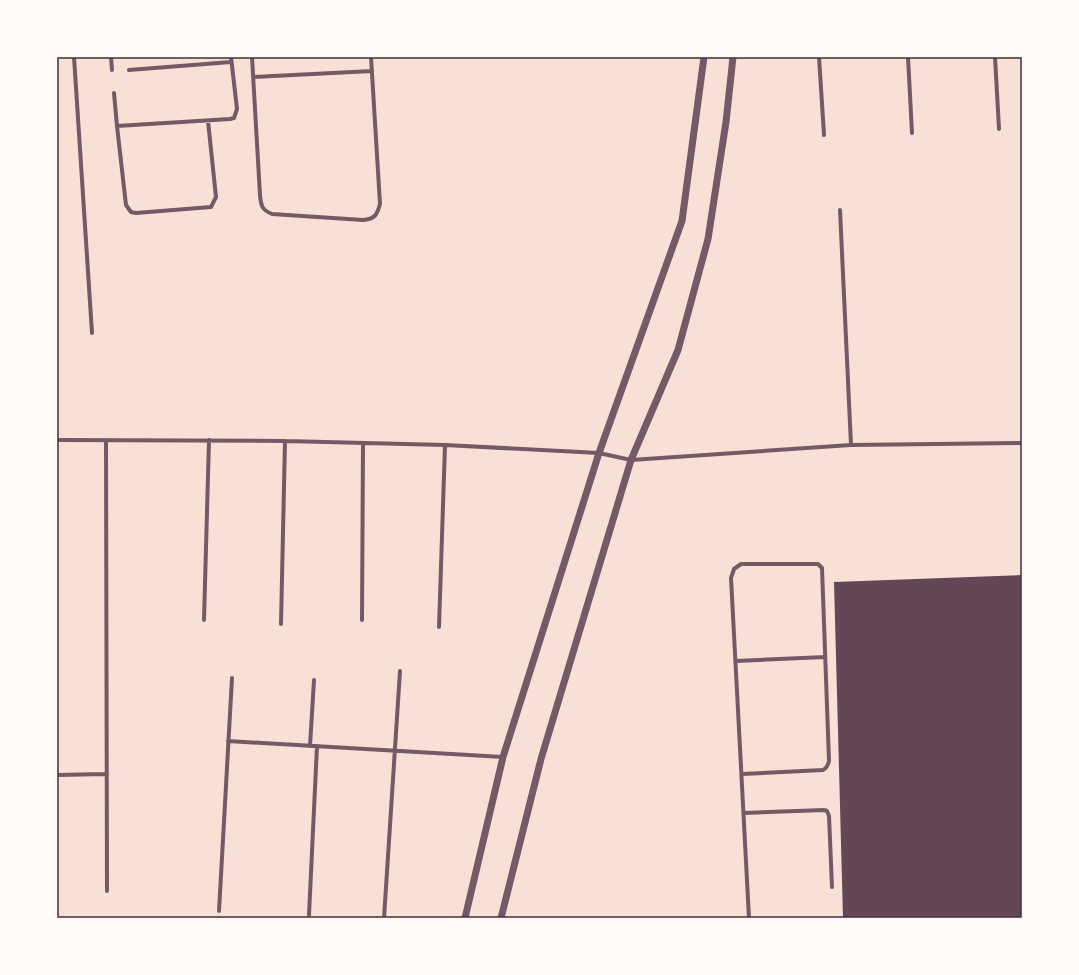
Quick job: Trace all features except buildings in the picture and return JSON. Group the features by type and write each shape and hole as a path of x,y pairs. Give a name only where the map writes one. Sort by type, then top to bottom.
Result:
{"street":[{"path":"74,57 92,333"},
{"path":"111,57 112,70"},
{"path":"117,126 234,118 236,113 231,57"},
{"path":"252,57 260,195 261,204 265,211 272,214 363,220 371,219 378,213 380,204 371,57"},
{"path":"465,918 503,757 599,454 682,221 704,57"},
{"path":"501,918 541,760 631,460 678,350 708,239 726,122 733,57"},
{"path":"819,57 824,135"},
{"path":"908,57 912,133"},
{"path":"995,57 999,128"},
{"path":"129,70 231,62"},
{"path":"253,77 372,71"},
{"path":"114,93 126,205 131,212 136,213 211,207 216,197 208,120"},
{"path":"840,210 851,445"},
{"path":"57,440 209,440 445,445 599,454 631,460 851,445 1022,443"},
{"path":"106,440 107,891"},
{"path":"204,620 209,440"},
{"path":"281,624 285,441"},
{"path":"362,620 363,444"},
{"path":"439,627 445,445"},
{"path":"742,774 822,770 826,769 829,761 822,568 818,564 741,564 734,569 731,578 750,918"},
{"path":"736,661 825,657"},
{"path":"384,918 400,671"},
{"path":"220,911 232,678"},
{"path":"310,746 314,680"},
{"path":"228,741 503,757"},
{"path":"309,915 317,746"},
{"path":"57,775 106,774"},
{"path":"744,813 827,811 829,816 832,887"}]}
